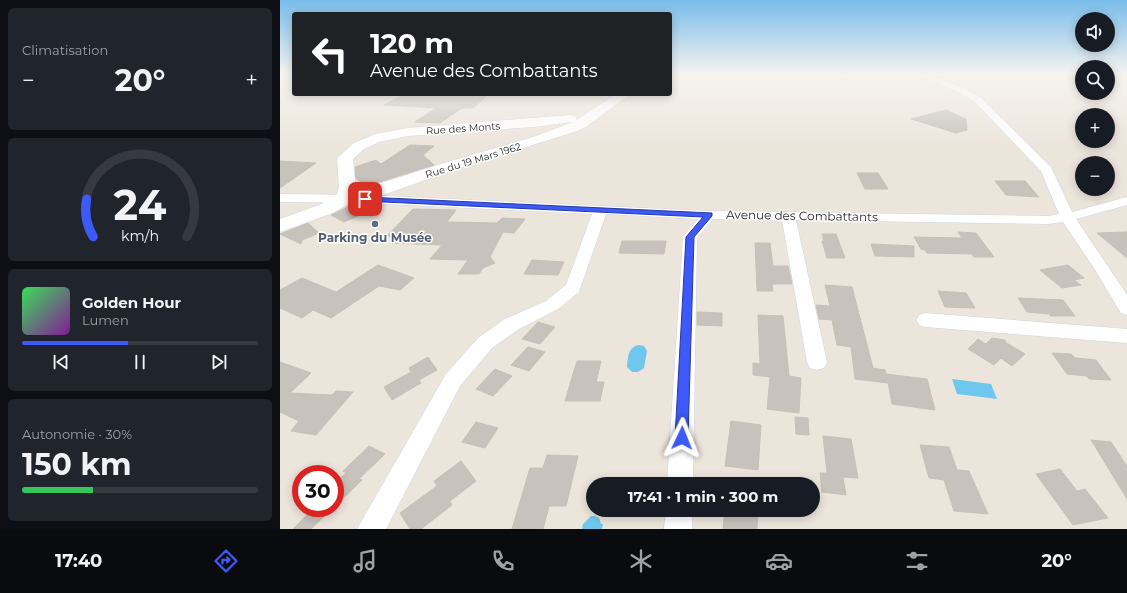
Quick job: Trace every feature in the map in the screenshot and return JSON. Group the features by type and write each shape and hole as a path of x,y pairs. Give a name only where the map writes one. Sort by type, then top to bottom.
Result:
{"street":[{"name":"Rue du 19 Mars 1962","path":"280,226 326,209 344,199 369,194 450,166 541,139 566,124 598,112 617,99"},
{"path":"976,99 1035,156 1047,170 1067,217 1127,308"},
{"name":"Rue des Monts","path":"344,199 348,188 345,158 359,146 375,138 408,132 566,124"},
{"name":"Avenue des Combattants","path":"280,198 344,199 709,215 1048,220 1067,217 1127,201"},
{"path":"371,529 453,380 485,343 512,324 552,305 573,288 600,211"},
{"path":"680,477 690,237 709,215"},
{"path":"788,216 817,362"},
{"path":"925,320 1127,336"},
{"path":"678,529 679,517"}],"water":[{"path":"635,346 644,346 647,351 644,368 638,372 632,372 627,367 628,356"},
{"path":"952,379 991,384 997,399 957,394"},
{"path":"590,517 597,517 599,518 601,524 603,524 602,529 582,529 583,524"}],"building":[{"path":"396,99 484,99 473,108 462,108 440,123 415,122 436,108 384,105"},
{"path":"946,110 966,119 967,130 956,133 911,119"},
{"path":"410,145 434,146 423,155 434,165 366,186 356,178 355,167 376,160 381,164"},
{"path":"280,161 316,163 280,188"},
{"path":"857,173 878,173 888,189 865,189"},
{"path":"995,181 1025,181 1039,197 1006,195"},
{"path":"354,204 382,205 344,222 331,215"},
{"path":"413,209 456,210 447,222 497,223 502,218 525,219 514,233 503,232 490,257 495,263 483,268 479,274 458,274 468,260 430,259 442,245 392,243 398,236 387,236"},
{"path":"308,223 319,233 302,240 301,244 280,234"},
{"path":"958,232 976,233 994,257 974,257 972,254 927,253 925,250 921,249 914,237 962,238"},
{"path":"1127,232 1127,258 1097,233"},
{"path":"822,234 836,234 845,258 827,258 822,241 824,241"},
{"path":"622,241 666,241 664,254 619,253"},
{"path":"755,243 770,243 773,266 788,266 792,284 772,284 773,291 757,291"},
{"path":"871,244 914,246 914,257 875,256"},
{"path":"532,260 564,262 558,275 524,274"},
{"path":"378,265 414,278 400,290 379,286 331,318 313,310 302,318 280,308 280,290 302,278 336,292"},
{"path":"1068,265 1084,278 1074,280 1081,285 1062,288 1040,270"},
{"path":"825,285 852,287 873,368 885,370 886,374 927,379 935,410 892,404 888,383 855,379 851,347 837,345 832,320 819,319 816,305 830,306"},
{"path":"938,291 966,293 975,308 945,307"},
{"path":"1018,298 1063,300 1075,316 1051,316 1049,314 1027,312"},
{"path":"697,312 722,313 722,326 697,325"},
{"path":"758,315 783,316 789,376 801,378 799,413 767,409 770,377 753,375 753,363 760,364"},
{"path":"538,322 555,327 540,344 522,339"},
{"path":"992,338 1005,340 1005,342 1025,354 1012,366 1001,358 994,365 968,349 978,339 986,344"},
{"path":"528,347 545,352 529,371 511,365"},
{"path":"1052,353 1071,354 1075,358 1096,360 1111,380 1089,379 1087,376 1067,374"},
{"path":"428,357 437,370 419,380 421,383 392,400 384,387 411,372 409,368"},
{"path":"577,361 601,361 596,382 604,382 600,401 565,401"},
{"path":"280,362 311,373 290,393 332,395 336,391 353,392 316,435 291,431 299,421 280,412"},
{"path":"495,369 512,376 493,396 476,389"},
{"path":"795,417 808,418 809,435 796,434"},
{"path":"731,421 761,425 758,470 725,466"},
{"path":"476,422 498,428 485,448 462,442"},
{"path":"823,436 851,439 858,478 843,477 846,495 822,492 820,473 827,473"},
{"path":"1091,440 1111,442 1127,466 1127,499"},
{"path":"920,445 949,447 957,470 969,471 988,514 954,511 944,480 929,478"},
{"path":"369,446 385,454 359,479 362,480 344,497 344,475 346,473 344,470"},
{"path":"547,455 578,456 566,506 549,506 543,529 512,529 530,468 543,468"},
{"path":"461,461 476,481 450,501 452,505 421,529 410,529 400,513 437,486 434,481"},
{"path":"1060,469 1077,491 1085,489 1108,518 1073,525 1036,474"},
{"path":"305,517 324,517 311,529 293,529"},
{"path":"724,517 758,517 757,529 723,529"}],"place":[{"name":"Parking du Musée","path":"375,224"}],"route":[{"path":"365,199 709,215 697,226 690,237 682,438"}]}
